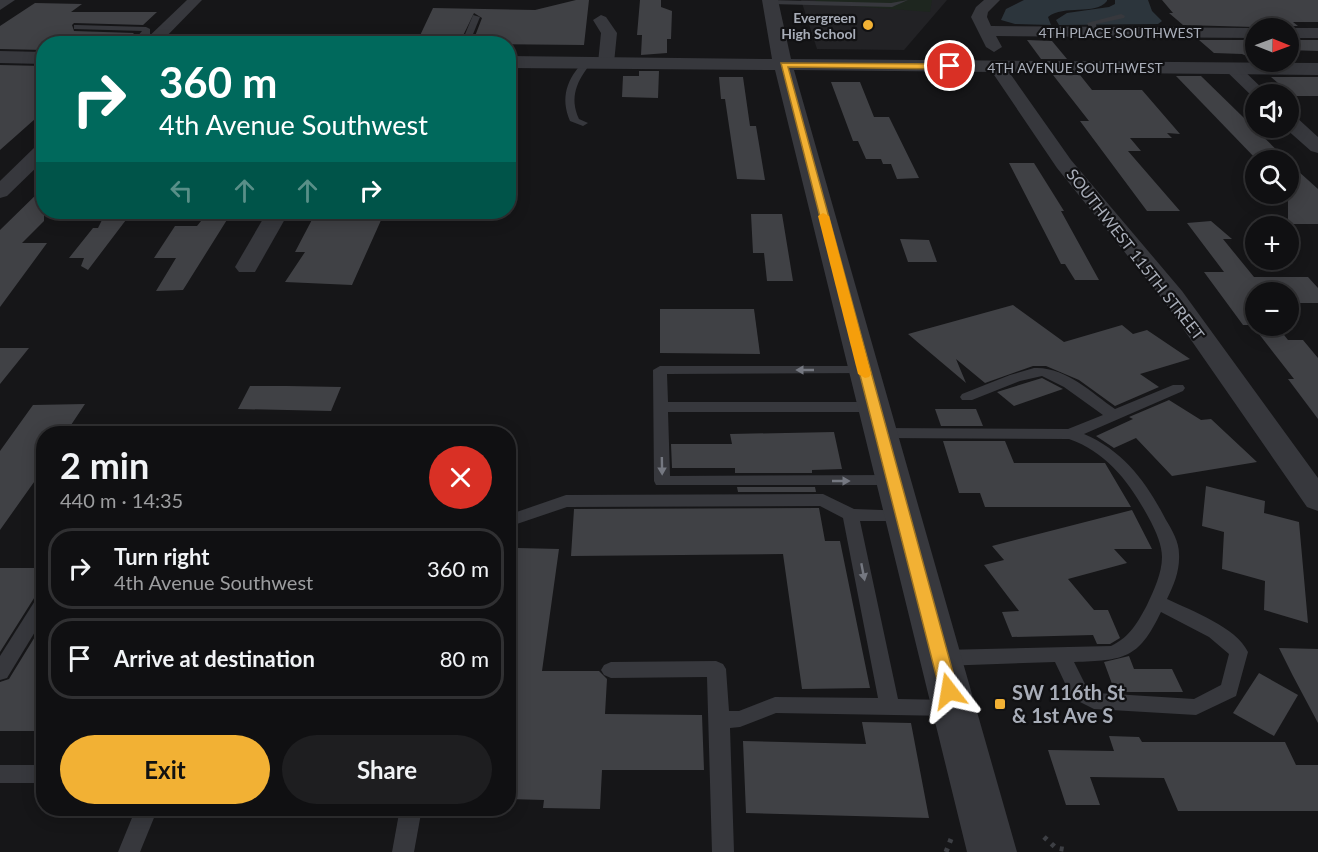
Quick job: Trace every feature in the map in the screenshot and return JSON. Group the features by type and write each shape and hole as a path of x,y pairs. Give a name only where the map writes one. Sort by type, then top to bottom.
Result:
{"street":[{"path":"0,5 7,0"},
{"path":"157,36 195,0"},
{"path":"984,31 979,17 981,10 993,0"},
{"path":"770,1 783,65 992,852"},
{"path":"596,63 609,33 601,20"},
{"name":"4TH PLACE SOUTHWEST","path":"984,31 1245,33"},
{"name":"SOUTHWEST 115TH STREET","path":"984,31 1001,66 1064,164 1173,296 1318,500"},
{"path":"1299,33 1318,33"},
{"path":"0,57 36,58"},
{"name":"4TH AVENUE SOUTHWEST","path":"516,62 1318,69"},
{"path":"1231,68 1249,84"},
{"path":"1299,130 1318,147"},
{"path":"0,192 36,157"},
{"path":"247,267 274,219"}],"lane":[{"path":"770,1 892,5 904,0"},
{"path":"1095,32 1092,23 1120,16"},
{"path":"468,36 476,17"},
{"path":"77,27 146,29 144,36"},
{"path":"583,123 575,121 568,108 572,86 578,72 596,63"},
{"path":"864,370 660,370 662,481 893,480"},
{"path":"967,397 1029,374 1042,372 1054,376 1114,416"},
{"path":"1070,434 1178,388"},
{"path":"661,407 1070,434 1088,440 1127,471 1167,536 1172,554 1166,584 1139,637 1128,648 1113,653 941,658"},
{"path":"516,517 566,501 823,500 851,515 903,515"},
{"path":"851,515 890,707"},
{"path":"1060,655 1079,692 1094,701 1196,707 1229,690 1239,651 1216,632 1157,602"},
{"path":"0,672 36,614"},
{"path":"611,670 716,669 720,720 723,852"},
{"path":"720,720 740,719 775,705 954,708"},
{"path":"0,774 36,774"},
{"path":"129,852 144,816"},
{"path":"403,852 410,816"}],"path":[{"path":"946,852 950,835"},
{"path":"1044,837 1056,848 1068,850"}],"shaded area":[{"name":"Evergreen High School","path":"801,0 947,0 904,50 817,49"},
{"path":"816,0 932,0 930,12 814,3"},
{"path":"1024,0 1107,1 1095,8 1055,13 1048,17 1051,25 1015,24 1001,20 1006,9"},
{"path":"1115,0 1148,0 1152,11 1162,21 1158,24 1059,25 1056,20 1067,13 1109,7 1115,4"}],"building":[{"path":"576,0 589,0 584,45 516,44 516,36 475,36 482,18 474,13 463,36 420,36 433,8 535,10"},
{"path":"640,0 661,0 661,7 672,11 671,39 667,39 667,53 641,55 642,35 637,35"},
{"path":"1162,0 1318,0 1318,22 1299,22 1299,18 1245,18 1245,27 1183,25 1169,13 1173,13"},
{"path":"35,3 82,4 71,12 157,12 143,25 74,23 72,25 74,31 134,33 131,36 36,36 36,50 0,49 0,26"},
{"path":"1027,40 1052,41 1067,59 1041,59"},
{"path":"1199,40 1245,40 1245,55 1214,53"},
{"path":"1299,40 1318,40 1318,51 1299,50"},
{"path":"0,65 36,66 36,118 0,150"},
{"path":"639,71 659,71 658,98 622,97 623,76 639,76"},
{"path":"1053,75 1080,75 1092,90 1142,90 1180,134 1167,133 1172,138 1130,138 1141,151 1128,151 1180,211 1147,211 1080,121 1089,121"},
{"path":"1176,76 1201,76 1245,119 1245,138 1264,138 1277,150 1247,150"},
{"path":"719,77 743,77 750,126 756,126 765,180 737,179 725,99 721,99"},
{"path":"1271,77 1318,77 1318,96 1299,96 1299,84 1279,84"},
{"path":"831,82 860,82 874,117 889,117 919,178 897,179 891,164 883,164 881,159 866,159 858,141 853,141"},
{"path":"1009,163 1034,163 1064,211 1061,211 1099,280 1075,280 1065,264 1061,264"},
{"path":"1299,172 1318,189 1318,224 1299,224 1299,216 1288,216 1288,204 1299,204"},
{"path":"36,195 36,219 44,219 44,221 22,243 47,243 0,307 0,230"},
{"path":"751,214 782,214 793,281 767,281 764,253 753,253"},
{"path":"102,219 127,219 88,270 81,266 84,258 69,258 93,228 98,228"},
{"path":"203,219 227,219 183,290 156,291 176,258 154,258 175,226 197,226"},
{"path":"312,219 382,219 352,285 285,282 305,252 295,252"},
{"path":"1211,221 1232,239 1223,239 1245,266 1245,270 1248,270 1254,277 1308,277 1318,288 1318,303 1299,303 1299,282 1245,282 1245,325 1243,325 1204,272 1224,272 1187,223"},
{"path":"900,239 929,240 937,262 908,262"},
{"path":"1013,305 1064,342 1122,325 1133,334 1147,330 1190,359 1140,374 1159,387 1115,406 1079,380 1046,366 1033,366 985,383 956,359 966,383 908,334"},
{"path":"660,309 754,309 760,354 660,353"},
{"path":"1261,336 1285,336 1288,340 1303,340 1318,358 1318,419 1288,379 1294,379"},
{"path":"0,348 29,348 0,384"},
{"path":"1042,378 1063,389 1014,406 997,392"},
{"path":"250,386 341,387 331,411 238,409"},
{"path":"1169,400 1201,420 1211,419 1257,462 1172,476 1136,438 1114,448 1096,436 1133,419 1129,417"},
{"path":"85,404 70,426 36,426 36,479 0,530 0,451 33,405"},
{"path":"935,409 976,409 983,426 941,426"},
{"path":"834,432 842,469 812,470 812,473 735,473 735,468 672,468 671,444 732,444 730,434"},
{"path":"943,441 1005,441 1014,463 1105,463 1131,507 985,507 980,493 959,493"},
{"path":"1206,486 1265,501 1264,513 1299,522 1308,623 1264,610 1265,581 1222,569 1224,532 1202,526"},
{"path":"737,487 815,487 816,492 738,492"},
{"path":"819,508 825,541 840,541 870,688 802,689 783,554 571,556 574,509"},
{"path":"1132,510 1152,549 1114,549 1127,563 1068,579 1094,610 1108,610 1120,638 1110,644 1097,644 1093,635 1012,637 1002,612 1019,611 984,565 1004,560 992,546"},
{"path":"518,548 559,549 542,671 599,671 607,679 605,714 702,715 704,770 602,770 600,809 543,808 544,800 516,799 516,557"},
{"path":"0,568 36,568 36,595 0,652"},
{"path":"36,635 36,731 0,731 0,682 9,679"},
{"path":"1279,648 1318,649 1318,723 1293,676"},
{"path":"1129,656 1134,669 1172,669 1183,692 1115,692 1104,662"},
{"path":"1259,673 1298,695 1274,736 1233,713"},
{"path":"862,722 911,723 929,818 746,813 743,741 866,744"},
{"path":"1109,736 1139,737 1142,742 1285,742 1296,765 1318,765 1318,811 1178,811 1164,778 1090,777 1100,805 1066,805 1048,750 1114,751"}],"slow traffic":[{"path":"823,216 865,374"}],"place":[{"name":"Evergreen High School","path":"868,25"},
{"name":"SW 116th St & 1st Ave S","path":"1000,704"}],"route":[{"path":"949,691 783,65 950,66"}]}
